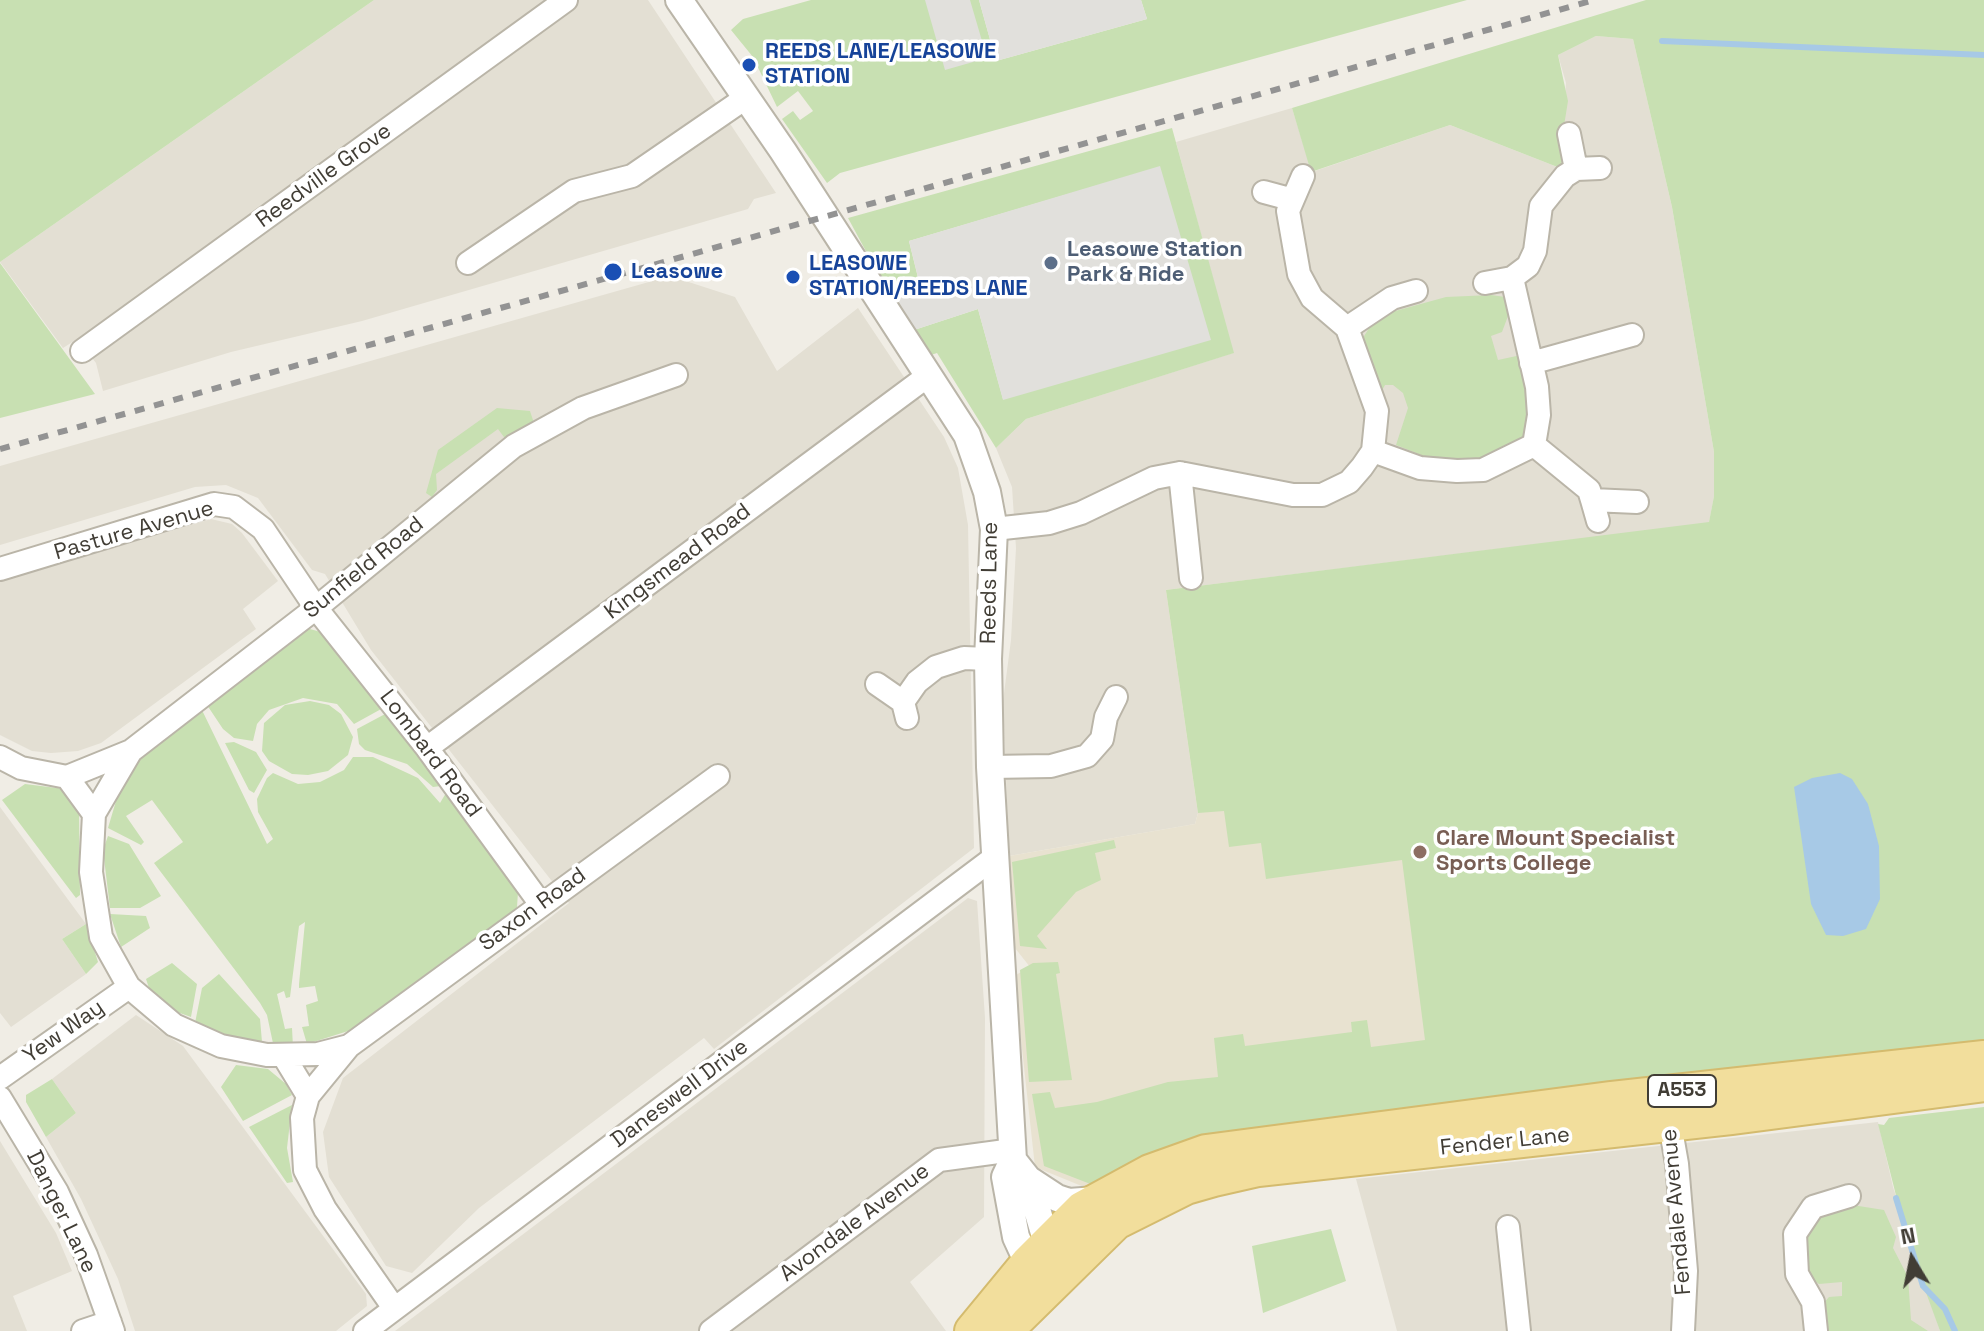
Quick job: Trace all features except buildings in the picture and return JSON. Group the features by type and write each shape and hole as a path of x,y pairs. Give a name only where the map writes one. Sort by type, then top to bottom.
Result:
{"main road":[{"name":"Fender Lane","path":"1044,1262 1103,1232 1134,1211 1214,1179 1258,1169 1984,1058"},
{"name":"Fender Lane","path":"1089,1204 1179,1160 1239,1145 1984,1084"},
{"name":"A553","path":"1005,1331 1044,1262 1089,1204"},
{"name":"A553","path":"972,1331 1044,1262"}],"street":[{"name":"Reedville Grove","path":"82,351 566,0"},
{"name":"Reeds Lane","path":"679,0 747,97 967,435 987,492 994,529 988,659 990,767 1018,1163 1005,1177 1008,1207 1044,1262"},
{"path":"468,263 574,191 632,176 747,97"},
{"path":"1569,134 1576,169"},
{"path":"1485,283 1512,278 1528,266 1535,251 1537,215 1565,176 1576,169 1600,168"},
{"path":"994,529 1049,523 1081,513 1154,478 1180,473 1293,495 1322,495 1349,482 1373,451 1377,411 1347,328 1312,298 1299,274 1289,227 1290,199 1303,176"},
{"path":"1264,192 1290,199"},
{"path":"1512,278 1539,415 1534,445"},
{"path":"1347,328 1392,298 1416,291"},
{"path":"1531,363 1632,335"},
{"name":"Sunfield Road","path":"94,814 131,751 316,608 514,446 583,408 676,375"},
{"name":"Kingsmead Road","path":"427,748 929,375"},
{"path":"1373,451 1420,468 1457,471 1483,470 1534,445"},
{"path":"1534,445 1589,490 1595,510 1637,502"},
{"path":"1180,473 1191,578"},
{"name":"Pasture Avenue","path":"0,569 214,504 234,507 263,529 316,608"},
{"name":"Lombard Road","path":"316,608 427,748 540,903"},
{"path":"877,684 905,710 917,682 936,667 964,658 988,659"},
{"path":"990,767 1051,766 1087,756 1102,739 1106,717 1116,697"},
{"path":"0,757 21,768 67,777 131,751"},
{"name":"Saxon Road","path":"349,1046 540,903 718,776"},
{"path":"67,777 94,814 91,872 101,937 129,987 174,1025 221,1046 283,1055 318,1054 349,1046"},
{"name":"Daneswell Drive","path":"365,1331 995,857"},
{"name":"Yew Way","path":"0,1078 129,987"},
{"path":"349,1046 308,1096 302,1118 305,1170 325,1209 394,1308"},
{"path":"283,1055 308,1096"},
{"name":"Danger Lane","path":"0,1098 57,1192 112,1326"},
{"name":"Fendale Avenue","path":"1667,1108 1686,1271 1683,1331"},
{"name":"Avondale Avenue","path":"711,1331 939,1160 1018,1163"},
{"path":"1018,1163 1057,1198 1089,1204"},
{"path":"1816,1331 1813,1302 1797,1274 1795,1234 1813,1207 1849,1196"},
{"path":"1508,1227 1519,1331"},
{"path":"83,1331 112,1326"}],"shaded area":[{"path":"374,0 648,0 776,193 754,199 748,209 362,321 231,352 103,391 96,363 77,339 63,348 0,262"},
{"path":"925,0 970,0 987,58 945,70"},
{"path":"979,0 1141,0 1147,19 996,61"},
{"path":"1596,36 1633,39 1672,207 1714,452 1714,496 1709,523 1166,590 1198,813 1195,824 1009,856 1003,701 1011,640 1016,548 1012,487 996,448 1026,419 1233,353 1176,142 1292,108 1312,172 1450,125 1560,168 1566,83 1558,55"},
{"name":"Leasowe Station Park & Ride","path":"1160,166 1211,340 1003,400 978,309 914,330 888,292 920,285 909,241"},
{"path":"670,276 735,297 777,371 858,308 944,437 958,468 968,525 974,848 714,1049 704,1038 479,1208 412,1273 386,1266 329,1177 323,1132 343,1078 569,903 371,650 325,574 312,570 258,498 226,485 195,487 0,545 0,466"},
{"path":"211,519 232,524 242,533 278,581 243,609 256,629 101,743 78,751 51,753 32,751 0,735 0,581"},
{"name":"Clare Mount Specialist Sports College","path":"1759,519 1861,922 1833,957 1856,1064 1144,1157 1089,1189 1035,1167 1014,976 1030,967 1015,948 1009,856 1195,824 1198,813 1166,590"},
{"path":"0,807 86,924 62,939 86,974 11,1027 0,1013"},
{"path":"968,898 977,901 985,1018 984,1217 910,1282 946,1331 395,1331"},
{"path":"136,1015 183,1046 366,1294 367,1306 336,1331 135,1331 118,1279 81,1199 46,1137 76,1113 52,1079"},
{"path":"1878,1122 1893,1187 1940,1331 1397,1331 1356,1179"},
{"path":"0,1141 56,1233 72,1271 13,1296 27,1331 0,1331"}],"green space":[{"path":"0,0 374,0 0,262"},
{"path":"811,0 979,0 996,61 1147,19 1141,0 1467,0 840,173 827,183 782,119 793,111 800,120 813,111 798,91 777,107 753,57 731,30 743,19"},
{"path":"1646,0 1984,0 1984,1043 1776,1063 1160,1149 1093,1185 1044,1166 1032,1094 1050,1092 1055,1108 1097,1102 1168,1082 1218,1077 1214,1038 1243,1034 1245,1046 1352,1032 1351,1022 1367,1020 1371,1047 1425,1040 1402,860 1266,879 1261,843 1229,847 1224,811 1198,813 1166,590 1709,522 1714,496 1714,452 1672,207 1633,39 1596,36 1558,55 1568,101 1563,132 1565,152 1560,168 1450,125 1311,172 1292,108"},
{"path":"1172,128 1234,353 1026,419 996,448 937,353 931,355 914,330 978,309 1003,399 1160,167 909,241 920,286 888,292 848,218"},
{"path":"0,263 95,394 0,418"},
{"path":"1446,297 1505,297 1511,308 1502,332 1491,336 1498,360 1521,355 1534,418 1522,444 1484,460 1461,462 1431,459 1396,445 1408,408 1403,393 1393,385 1385,385 1380,394 1361,341 1371,325 1388,313"},
{"path":"497,408 530,411 534,423 507,441 498,429 436,474 437,490 432,497 426,493 438,450"},
{"path":"306,628 321,632 383,708 354,724 337,704 303,698 269,710 257,724 253,741 234,738 223,729 205,702"},
{"path":"310,701 329,705 341,714 353,737 348,755 328,771 292,774 269,761 262,751 264,723 285,705"},
{"path":"200,706 267,844 273,839 258,812 257,799 267,778 273,773 298,784 320,782 344,770 353,757 373,757 418,778 440,803 446,793 518,892 517,907 510,917 364,1026 307,1044 302,1027 309,1026 306,1005 318,1001 315,986 299,988 305,922 299,926 290,997 286,998 284,991 277,994 285,1029 292,1028 293,1047 274,1048 267,1015 260,1003 154,863 183,842 152,800 126,816 144,842 141,845 108,828 116,801 135,763 153,741"},
{"path":"387,713 441,786 433,787 407,764 365,750 359,744 357,729"},
{"path":"234,742 256,752 267,770 254,793 249,790 225,743"},
{"path":"25,784 65,789 79,806 80,895 76,898 2,800"},
{"path":"108,836 129,844 161,896 140,908 110,908 103,850"},
{"path":"1114,840 1116,848 1095,853 1101,880 1076,892 1037,936 1047,949 1020,946 1012,862"},
{"path":"110,914 146,916 150,928 121,947"},
{"path":"86,924 98,962 86,974 62,939"},
{"path":"1058,962 1060,973 1056,974 1072,1080 1029,1082 1020,970 1033,963"},
{"path":"172,963 197,984 191,1017 177,1012 149,988 146,979"},
{"path":"219,974 260,1019 262,1042 229,1037 195,1023 202,988"},
{"path":"236,1065 268,1069 286,1084 292,1095 243,1121 221,1087"},
{"path":"52,1079 76,1113 46,1137 26,1102 26,1095"},
{"path":"292,1105 287,1148 293,1182 287,1183 249,1127"},
{"path":"1984,1107 1984,1331 1940,1331 1908,1243 1878,1124 1884,1125 1889,1118"},
{"path":"1846,1204 1884,1210 1896,1237 1893,1248 1908,1277 1911,1320 1928,1331 1825,1331 1822,1305 1829,1297 1842,1296 1842,1282 1819,1284 1810,1277 1809,1269 1803,1270 1807,1228 1823,1212"},
{"path":"1331,1229 1346,1281 1263,1313 1252,1246"}],"water":[{"path":"1840,773 1852,779 1868,804 1879,846 1880,899 1866,929 1843,936 1826,935 1811,904 1794,787 1812,778"}],"waterway":[{"path":"1662,41 1984,55"},
{"path":"1896,1198 1923,1286 1945,1309 1955,1331"}],"railway":[{"path":"0,449 1594,0"}],"place":[{"name":"REEDS LANE/LEASOWE STATION","path":"749,65"},
{"name":"Leasowe Station Park & Ride","path":"1051,263"},
{"name":"Leasowe","path":"613,272"},
{"name":"LEASOWE STATION/REEDS LANE","path":"793,277"},
{"name":"Clare Mount Specialist Sports College","path":"1420,852"}]}
